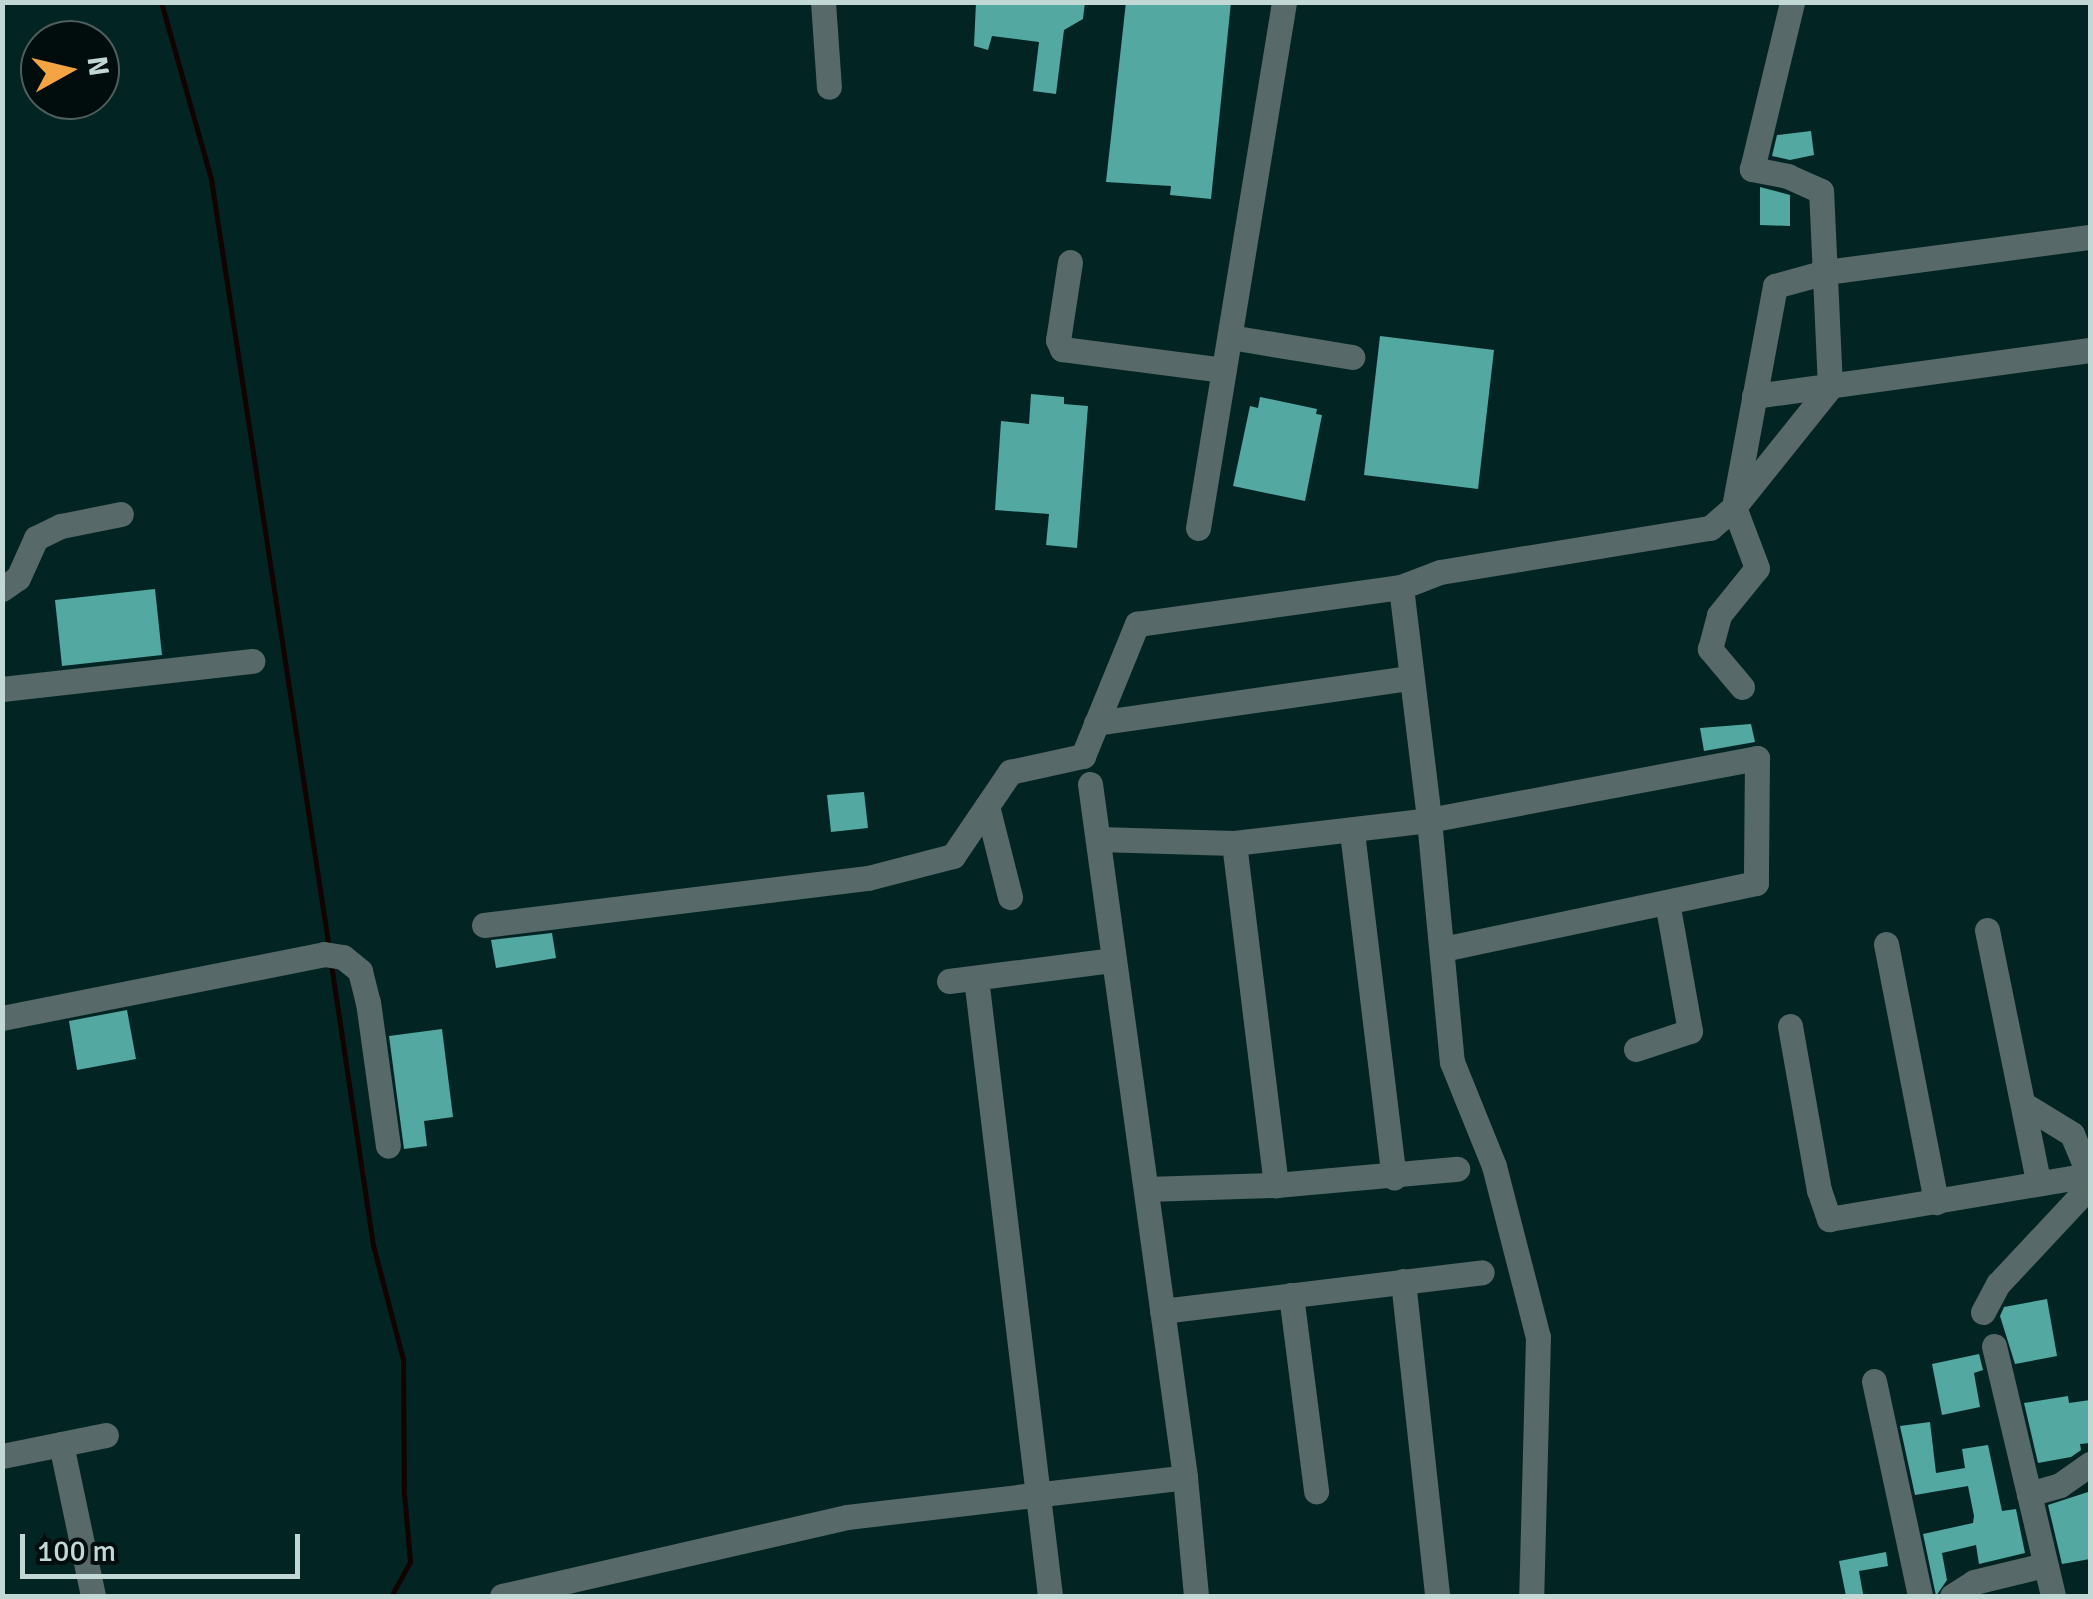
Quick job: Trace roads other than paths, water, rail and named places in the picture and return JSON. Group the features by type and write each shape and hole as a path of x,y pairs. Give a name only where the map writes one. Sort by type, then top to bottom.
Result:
{"street":[{"path":"823,2 829,87"},
{"path":"1198,528 1284,2"},
{"path":"484,925 868,878 953,856 1010,772 1083,756 1138,624 1400,587 1440,572 1710,528 1734,508 1830,386 1820,191 1788,176 1752,170 1792,2"},
{"path":"1742,688 1710,649 1719,616 1757,568 1734,508 1774,286 1826,272 2090,237"},
{"path":"1070,262 1058,340 1062,349 1224,370"},
{"path":"1230,337 1352,356"},
{"path":"1754,396 2090,350"},
{"path":"2,590 18,578 36,538 61,526 121,514"},
{"path":"1400,587 1429,820 1452,1062 1499,1182 1538,1338 1531,1596"},
{"path":"2,689 252,662"},
{"path":"1096,723 1410,678"},
{"path":"1098,839 1234,844 1352,832 1756,758 1756,883 1442,949"},
{"path":"1090,784 1185,1476 1196,1596"},
{"path":"988,806 1010,897"},
{"path":"1352,832 1394,1178"},
{"path":"1234,844 1276,1186"},
{"path":"1636,1049 1690,1030 1667,902"},
{"path":"1988,930 2038,1181"},
{"path":"1886,944 1936,1202"},
{"path":"2,1018 332,955 360,971 368,1002 388,1146"},
{"path":"948,982 1114,960"},
{"path":"976,978 1050,1596"},
{"path":"1790,1026 1819,1190 1828,1219 2090,1175"},
{"path":"1983,1312 1998,1284 2084,1191 2090,1175 2072,1134 2023,1104"},
{"path":"1146,1189 1276,1186 1394,1178 1457,1169"},
{"path":"1162,1310 1482,1272"},
{"path":"1402,1281 1437,1596"},
{"path":"1291,1295 1316,1491"},
{"path":"1994,1346 2052,1596"},
{"path":"1874,1381 1920,1596"},
{"path":"2,1456 106,1435"},
{"path":"62,1444 93,1596"},
{"path":"2029,1494 2060,1485 2075,1470 2090,1464"},
{"path":"502,1596 847,1517 1185,1476"},
{"path":"1952,1596 1974,1582 2045,1564"}],"waterway":[{"path":"161,2 211,179 329,948"},
{"path":"331,964 373,1245 403,1359 404,1493 410,1562 391,1596"}]}
